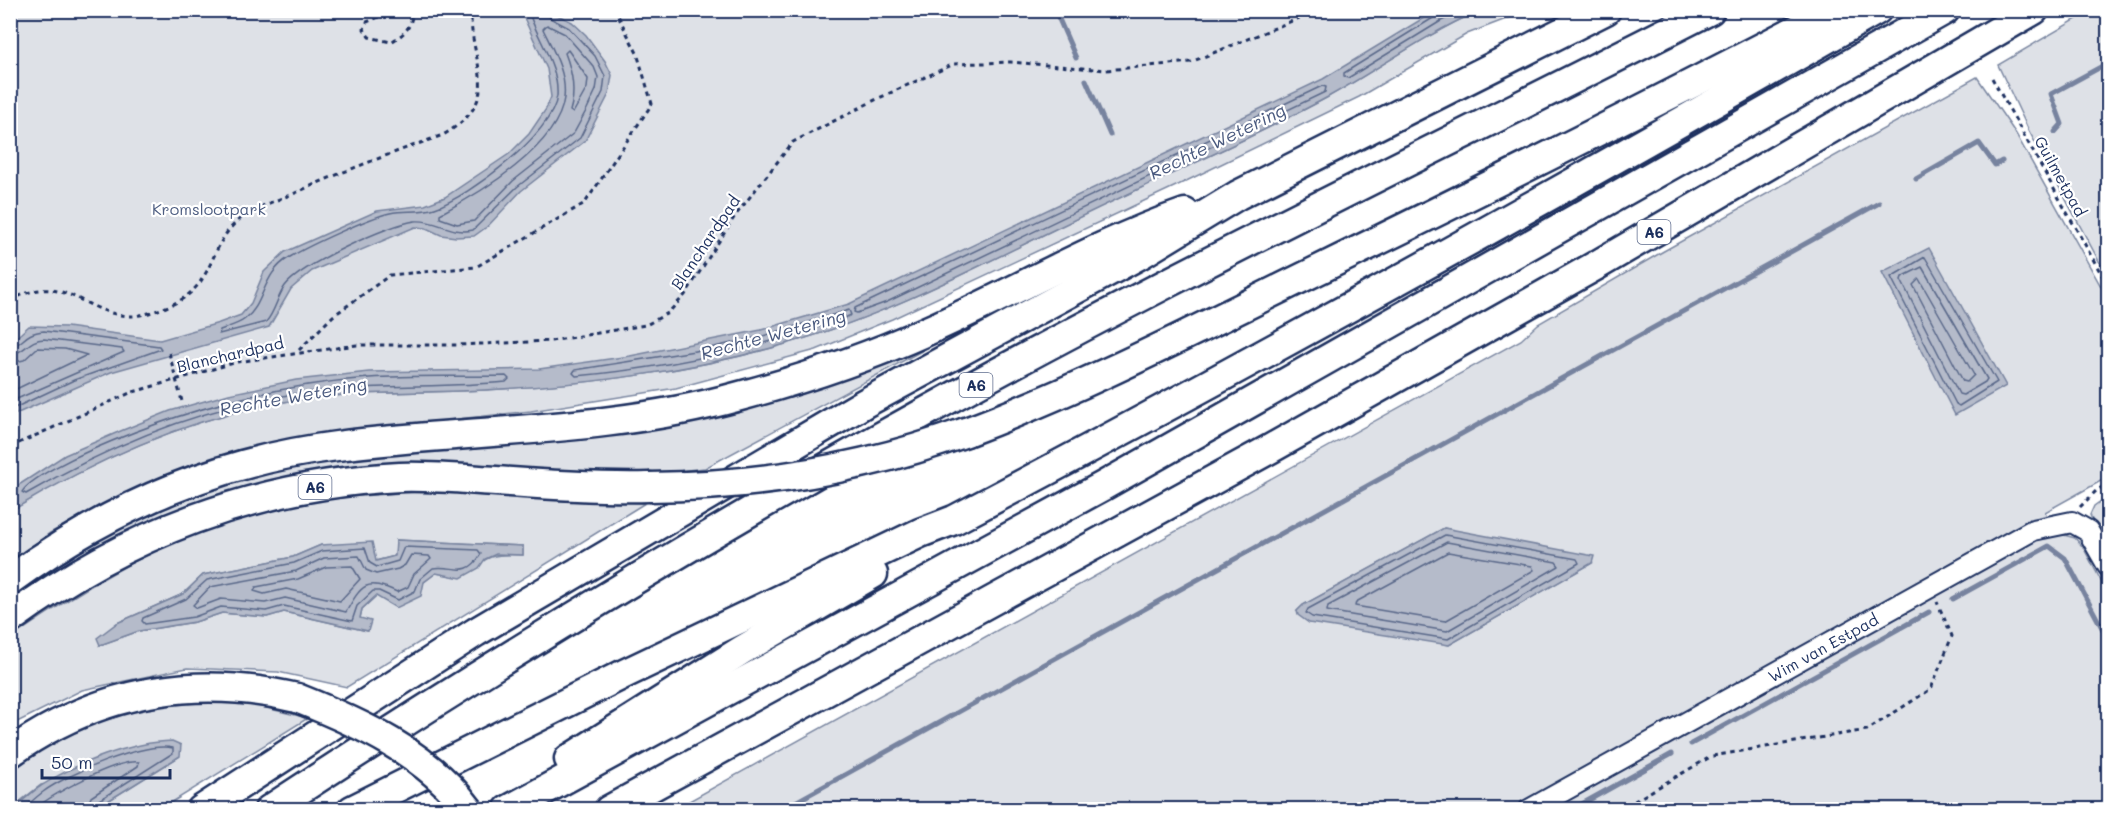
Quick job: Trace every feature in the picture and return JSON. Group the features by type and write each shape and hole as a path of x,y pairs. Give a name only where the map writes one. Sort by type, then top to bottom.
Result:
{"highway":[{"name":"A6","path":"201,810 554,584 865,403 1141,254 1238,195 1606,10"},
{"name":"A6","path":"269,810 586,609 884,435 1254,239 1710,10"},
{"name":"A6","path":"10,619 88,566 155,533 227,507 300,489 402,477 650,487 707,486 789,476 875,459 966,432 1057,395 1148,353 1582,141 1834,10"},
{"path":"352,810 626,673 920,533 954,520 1209,386 1596,172 1877,10"},
{"path":"508,810 1113,480 1945,10"},
{"name":"A6","path":"609,810 1281,443 1608,259 2034,10"},
{"name":"A6","path":"10,580 76,535 139,502 235,466 336,446 548,429 634,418 738,397 821,371 928,330 1131,232 1238,195"},
{"path":"494,810 615,728 762,638 926,544 954,520"},
{"path":"10,753 36,735 89,708 142,693 180,687 221,687 267,691 297,698 350,719 387,738 439,777 469,810"}],"street":[{"path":"2072,522 2088,531 2109,566"},
{"name":"Wim van Estpad","path":"1529,810 2033,530 2072,522"}],"path":[{"path":"396,10 367,22 364,29 369,37 391,42 404,34 412,24 412,10"},
{"path":"10,301 43,288 62,291 115,314 133,316 183,300 194,292 240,219 320,181 443,135 462,124 481,92 481,71 470,29 471,10"},
{"path":"297,351 333,316 390,275 476,267 585,203 652,104 636,53 615,10"},
{"name":"Blanchardpad","path":"10,447 87,410 177,378 237,362 297,351 384,344 457,345 551,341 646,325 668,313 685,295 735,216 793,142 879,98 954,64 1011,62 1106,70 1191,62 1319,10"},
{"name":"Guilmetpad","path":"1992,78 2109,286"},
{"path":"169,353 183,405"},
{"path":"2072,522 2083,503 2097,490 2109,484"},
{"path":"1619,810 1712,756 1867,730 1931,689 1952,636 1929,587"}],"green space":[{"path":"2092,10 2108,11 2108,278 2029,131 1998,65"},
{"name":"Kromslootpark","path":"11,11 1455,11 1217,144 822,326 658,365 306,387 161,423 11,500"},
{"path":"1479,11 1527,11 1467,34 1359,97 1176,186 892,319 816,350 676,388 531,411 310,435 209,461 111,500 50,533 11,561 10,511 118,454 155,438 232,413 272,404 333,396 485,390 638,375 752,353 864,318 901,303 1267,129 1328,97 1440,30"},
{"path":"1977,77 2016,134 2108,299 2108,477 2045,512 2057,533 2075,538 2083,547 2108,594 2108,809 673,810 1521,340 1538,324 1662,252","holes":["1444,528 1592,563 1449,645 1297,611 1303,605"]},
{"path":"940,341 705,468 634,476 289,482 11,606 11,599 67,555 144,512 235,479 334,458 622,434 756,405"},
{"path":"433,491 645,503 347,687 278,672 187,668 82,690 11,725 11,638 68,600 126,566 219,524 274,508 319,500","holes":["397,540 523,546 523,555 489,558 461,577 436,573 424,582 376,596 362,609 360,618 367,631 284,612 267,617 222,613 195,622 139,631 100,645 117,623 183,594 203,575 293,557 321,545 375,561 395,556"]},
{"path":"2108,496 2108,556 2090,515 2094,506"},
{"path":"224,698 308,718 161,809 95,809 180,756 41,785 10,809 10,767 26,753 128,708"}],"water":[{"path":"521,11 549,11 572,22 586,35 612,75 609,94 585,141 521,191 488,226 474,236 456,237 415,227 312,271 291,289 269,327 111,372 11,416 11,342 29,326 67,327 160,340 219,323 241,315 251,303 264,272 285,252 377,211 425,205 445,197 509,154 529,134 546,109 551,97 547,69"},
{"name":"Rechte Wetering","path":"1435,11 1479,11 1440,30 1328,97 1265,129 933,288 826,332 714,362 600,380 485,390 333,396 272,404 232,413 155,438 81,472 11,511 11,490 65,455 170,411 229,394 296,380 369,372 539,369 630,356 761,330 849,304 1323,79"},
{"path":"1929,248 2006,386 1955,415 1882,272"},
{"path":"1444,528 1594,556 1592,563 1449,645 1309,623 1298,615 1297,611 1303,605"},
{"path":"396,540 523,546 523,555 496,554 485,559 479,568 461,578 436,573 424,582 421,596 396,608 376,596 362,609 360,618 371,621 368,631 284,612 267,617 222,613 195,622 139,631 100,645 97,638 117,623 183,594 203,575 293,557 321,545 372,542 376,561 395,556"},
{"path":"172,741 181,745 180,756 95,809 13,809 41,786 70,769 104,755 139,745"}],"waterway":[{"path":"1055,10 1076,58"},
{"path":"2055,132 2062,124 2051,94 2108,63"},
{"path":"1086,80 1110,135"},
{"path":"1916,179 1979,143 1995,165 2002,161"},
{"path":"781,810 1879,203"},
{"path":"1953,599 2049,546 2065,558 2108,639"},
{"path":"1691,744 1929,612"},
{"path":"1571,810 1672,754"}]}
